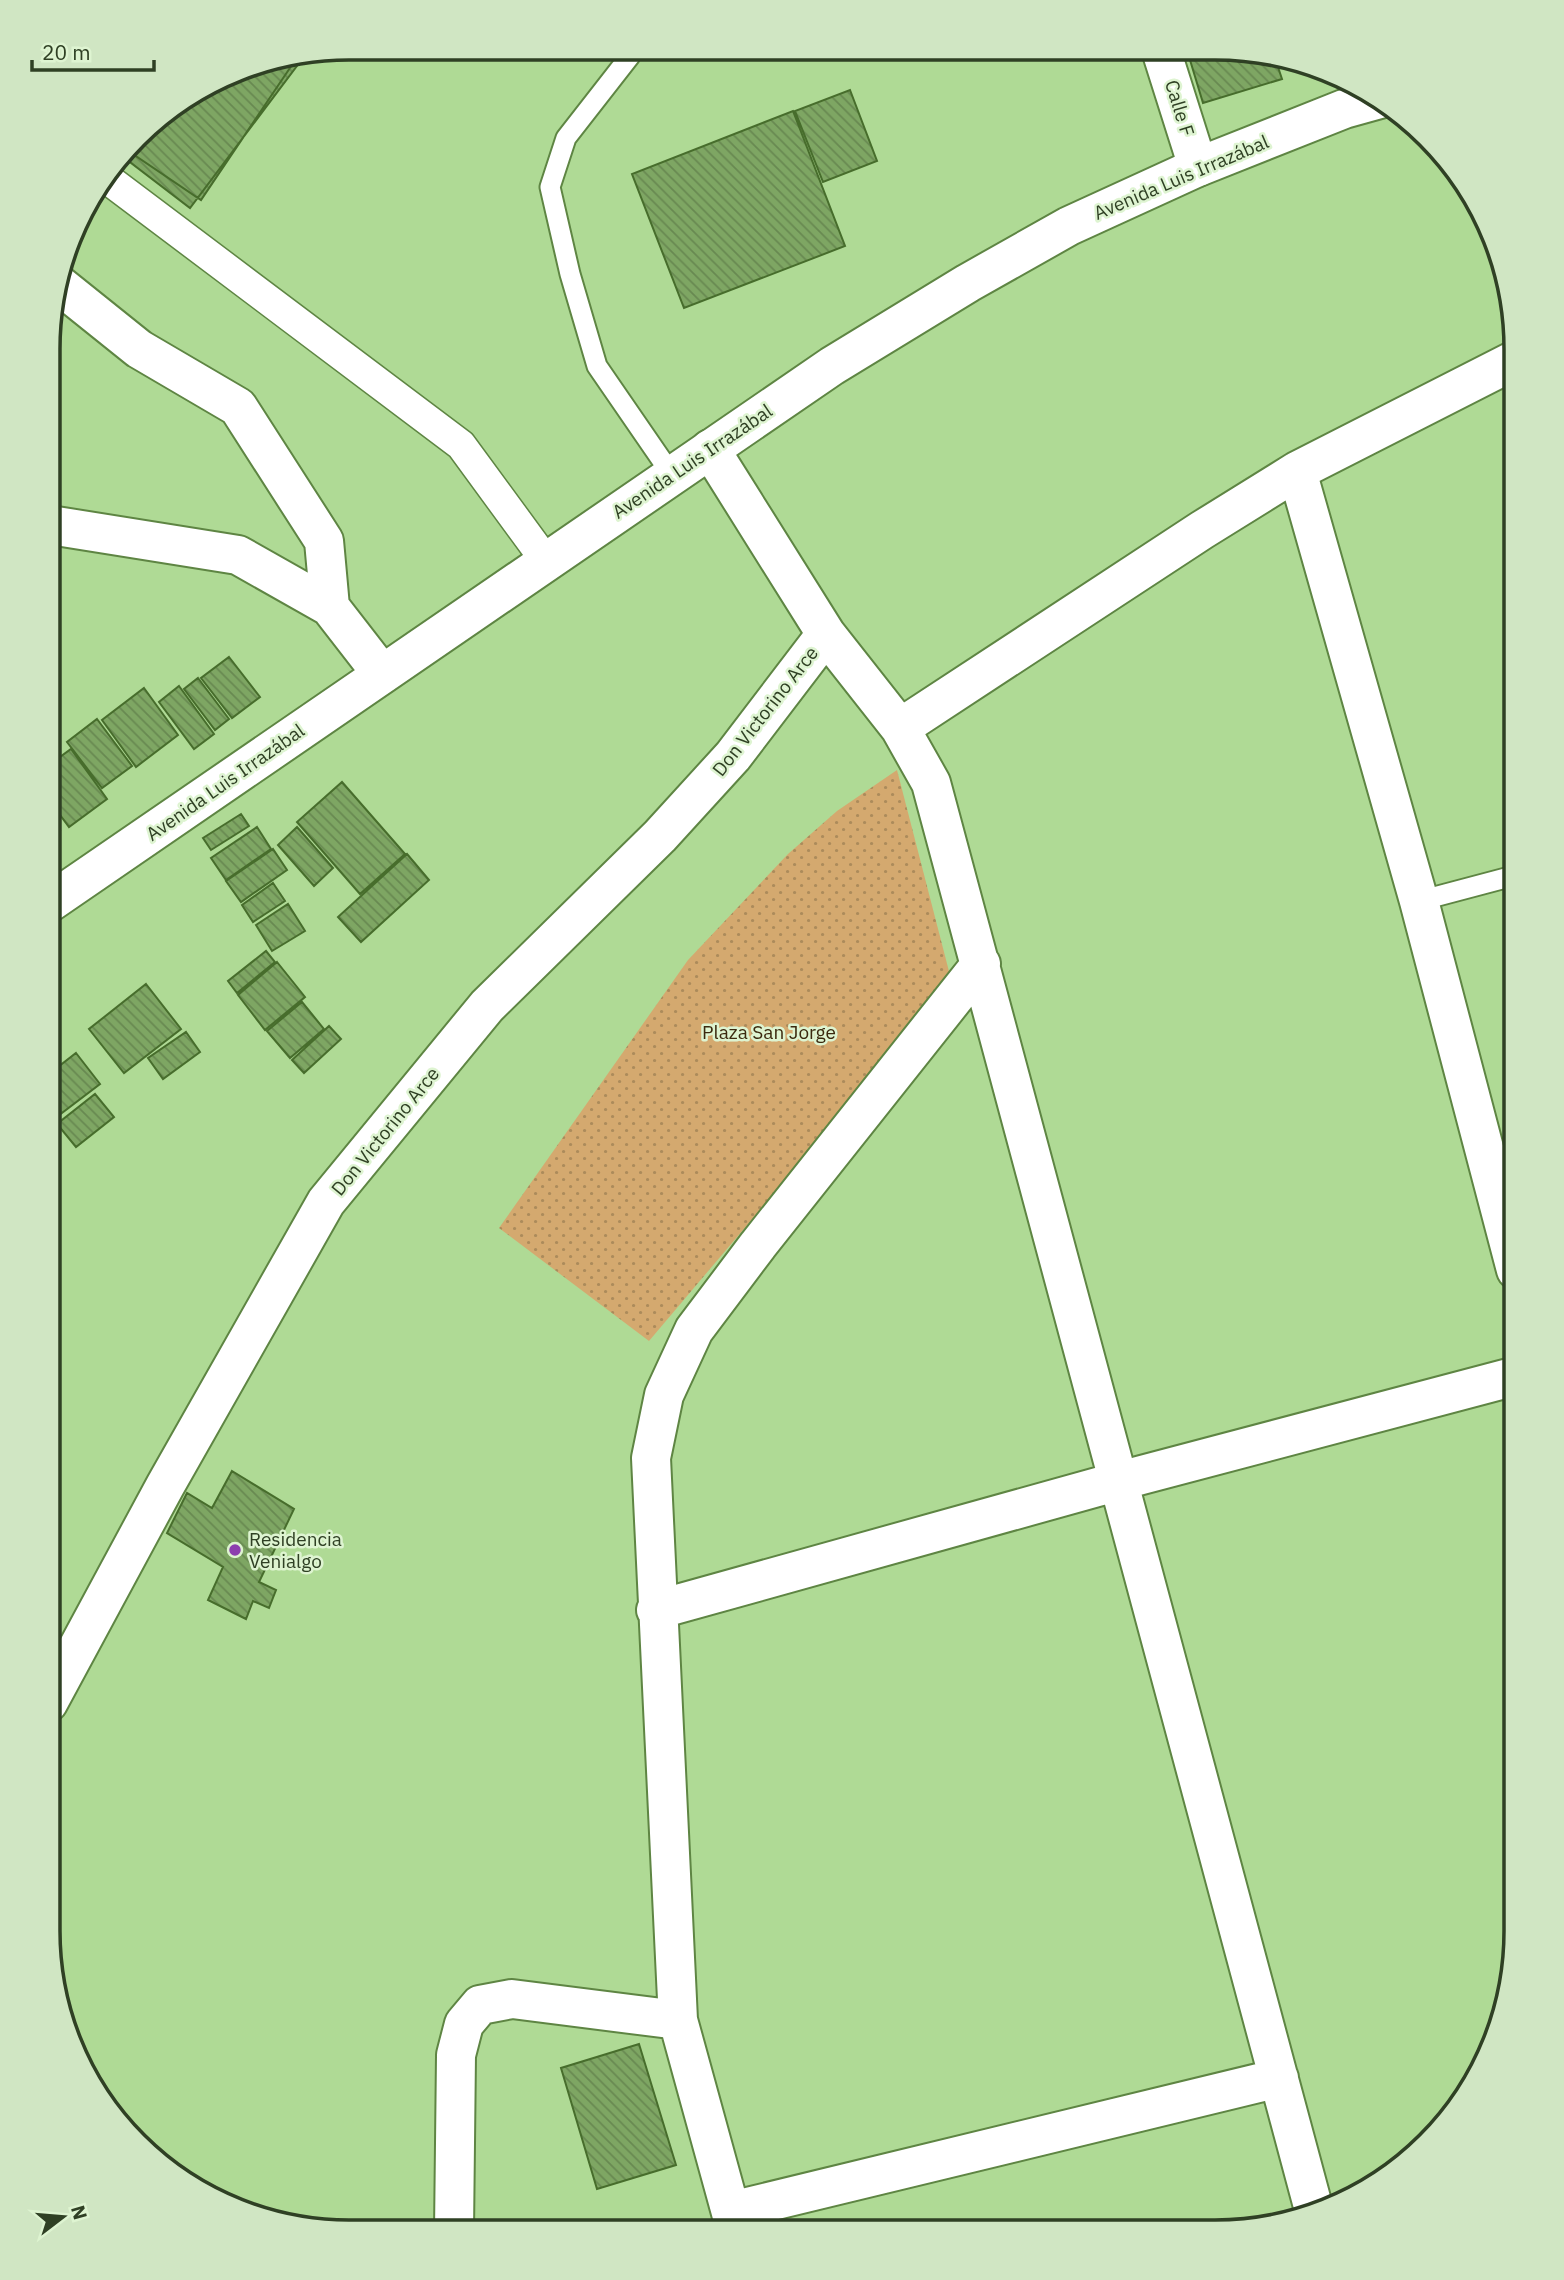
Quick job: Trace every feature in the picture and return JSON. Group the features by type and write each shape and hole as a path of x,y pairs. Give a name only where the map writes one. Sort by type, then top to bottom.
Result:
{"street":[{"name":"Calle F","path":"1164,60 1198,167"},
{"name":"Avenida Luis Irrazábal","path":"60,895 832,366 968,283 1069,226 1198,167 1344,108 1367,102"},
{"path":"112,182 461,445 546,561"},
{"path":"65,290 139,349 238,407 324,541 330,607"},
{"path":"900,729 1202,530 1297,471 1504,366"},
{"path":"710,449 826,634 900,729 931,783 1312,2204"},
{"path":"1297,471 1419,901 1504,1224"},
{"path":"60,527 238,555 330,607 382,674"},
{"name":"Don Victorino Arce","path":"60,1681 165,1486 326,1202 487,1006 660,836 733,756 826,634"},
{"path":"734,2220 678,2020 656,1610 651,1458 664,1395 694,1331 758,1245 981,964"},
{"path":"656,1610 1119,1481 1504,1379"},
{"path":"454,2220 456,2055 464,2024 480,2005 512,1999 678,2020"},
{"path":"738,2220 1279,2078"}],"lane":[{"path":"628,60 566,138 550,187 570,274 597,366 672,475"},
{"path":"1419,901 1504,878"}],"green space":[{"name":"Plaza San Jorge","path":"897,770 952,983 649,1341 499,1228 688,960 788,854 837,811"}],"building":[{"path":"1190,60 1234,60 1278,66 1282,79 1203,103"},
{"path":"298,64 190,208 129,161 158,131 204,98 238,81"},
{"path":"292,65 201,200 134,155 158,131 204,98 238,81"},
{"path":"850,90 877,161 823,182 795,111"},
{"path":"793,111 845,246 684,308 632,174"},
{"path":"229,657 260,697 232,718 201,678"},
{"path":"198,678 229,719 215,730 184,689"},
{"path":"179,686 214,734 194,749 159,702"},
{"path":"144,688 178,735 136,767 102,720"},
{"path":"97,719 132,766 102,788 67,742"},
{"path":"71,749 107,799 69,827 60,815 60,757"},
{"path":"342,782 405,854 360,894 297,822"},
{"path":"241,814 249,826 211,850 203,838"},
{"path":"257,827 271,849 226,880 211,858"},
{"path":"297,827 333,868 314,886 278,845"},
{"path":"273,849 287,870 241,902 226,881"},
{"path":"407,854 429,880 361,942 338,917"},
{"path":"273,883 285,901 253,922 242,905"},
{"path":"288,904 305,931 272,951 256,925"},
{"path":"266,951 275,962 237,993 228,981"},
{"path":"277,962 305,997 265,1030 238,995"},
{"path":"146,984 181,1029 124,1073 89,1029"},
{"path":"302,1002 324,1029 290,1058 267,1031"},
{"path":"329,1026 341,1039 304,1073 292,1060"},
{"path":"186,1032 200,1052 163,1079 148,1058"},
{"path":"76,1053 100,1084 60,1114 60,1065"},
{"path":"95,1094 114,1117 76,1147 60,1128 60,1122"},
{"name":"Residencia Venialgo","path":"232,1471 294,1509 259,1582 276,1590 269,1608 253,1601 246,1619 208,1600 223,1567 167,1533 187,1493 212,1508"},
{"path":"639,2044 676,2165 597,2189 561,2068"}],"place":[{"name":"Residencia Venialgo","path":"235,1550"}]}
